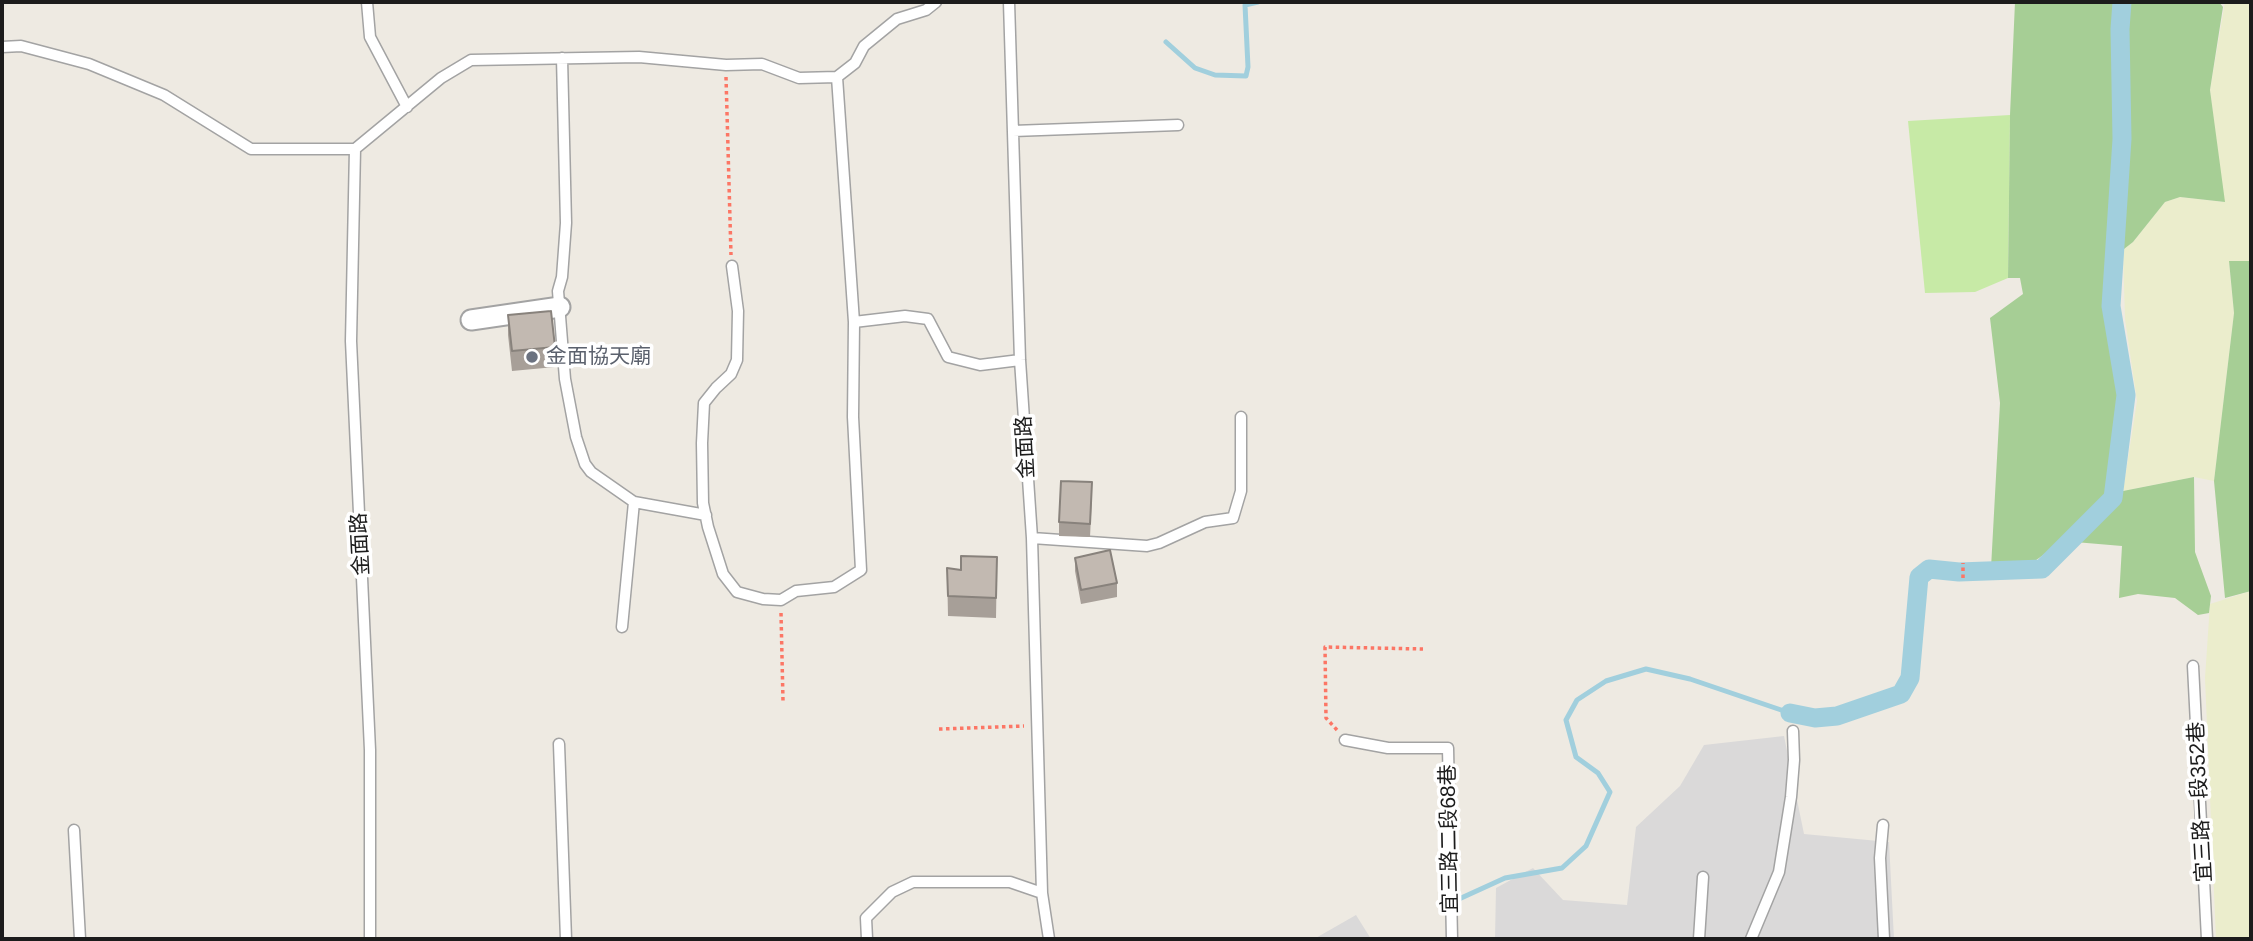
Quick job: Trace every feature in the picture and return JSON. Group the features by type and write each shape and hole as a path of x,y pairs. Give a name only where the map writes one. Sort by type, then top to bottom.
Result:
{"street":[{"path":"471,320 560,307"}],"lane":[{"path":"367,2 370,37 407,107"},
{"path":"2,47 21,46 89,64 164,95 251,149 355,149 441,78 471,60 639,57 726,65 762,64 799,78 837,77 855,63 864,46 897,19 926,10 936,2"},
{"name":"金面路","path":"1009,2 1020,360 1032,538 1042,893 1049,939"},
{"path":"562,58 566,223 562,277 558,291 567,393 585,464 591,472 634,502 705,515"},
{"path":"732,266 738,311 737,360 731,374 716,387 704,403 702,443 705,515 723,574 737,592 763,599 781,600 796,591 834,587 860,570 853,417 853,322 837,77"},
{"path":"1013,131 1178,125"},
{"name":"金面路","path":"355,149 351,341 370,751 369,939"},
{"path":"853,322 905,316 928,319 948,357 980,365 1020,360"},
{"path":"1032,538 1147,546 1205,523 1233,518 1241,491 1241,417"},
{"path":"622,627 634,502"},
{"name":"宜三路一段352巷","path":"2193,666 2207,939"},
{"path":"1751,939 1779,872 1791,797 1793,730"},
{"name":"宜三路二段68巷","path":"1345,740 1388,748 1448,748 1452,939"},
{"path":"559,744 566,939"},
{"path":"1883,825 1880,858 1884,939"},
{"path":"74,830 80,939"},
{"path":"1699,939 1703,877"},
{"path":"867,939 866,918 892,892 913,882 1010,883 1042,893"}],"path":[{"path":"726,65 732,266"},
{"path":"1963,578 1964,563"},
{"path":"781,600 783,701"},
{"path":"1345,740 1326,718 1325,647 1423,649"},
{"path":"939,729 1036,725"}],"shaded area":[{"path":"1784,736 1804,834 1889,842 1894,939 1495,939 1496,888 1533,868 1563,900 1627,905 1636,827 1680,786 1704,745"},
{"path":"1356,915 1371,939 1314,939"}],"green space":[{"path":"2015,2 2219,2 2223,7 2210,90 2225,202 2180,197 2165,202 2133,242 2110,260 2106,314 2120,396 2108,486 2123,491 2194,477 2195,552 2211,596 2209,613 2198,615 2175,598 2138,594 2119,598 2122,546 2063,541 2032,563 1991,568 2000,403 1990,318 2023,294 2020,278 2008,278 2010,115"},
{"path":"2225,2 2251,2 2251,261 2229,262 2234,313 2214,481 2194,477 2123,491 2137,401 2125,319 2123,250 2133,242 2165,202 2180,197 2224,202 2210,90"},
{"path":"2010,115 2008,278 1975,292 1925,293 1908,121"},
{"path":"2229,261 2251,261 2251,591 2225,598 2214,481 2234,313"},
{"path":"2251,591 2251,939 2216,939 2205,678 2210,604"}],"building":[{"path":"551,311 555,347 512,351 508,315"},
{"path":"1061,481 1092,482 1090,524 1059,522"},
{"path":"1110,550 1117,583 1081,590 1075,558"},
{"path":"961,556 997,557 996,598 948,596 947,568 961,570"}],"waterway":[{"path":"1166,42 1195,68 1215,75 1246,76 1248,67 1245,5 1258,2"},
{"path":"1790,713 1815,718 1837,716 1901,694 1910,678 1919,577 1929,569 1959,572 2042,569 2113,498 2126,395 2111,306 2122,139 2122,2"},
{"path":"1459,899 1505,878 1562,868 1586,846 1610,792 1598,773 1576,757 1566,720 1577,700 1606,681 1646,669 1690,679 1790,713"}],"place":[{"name":"金面協天廟","path":"532,357"}]}
